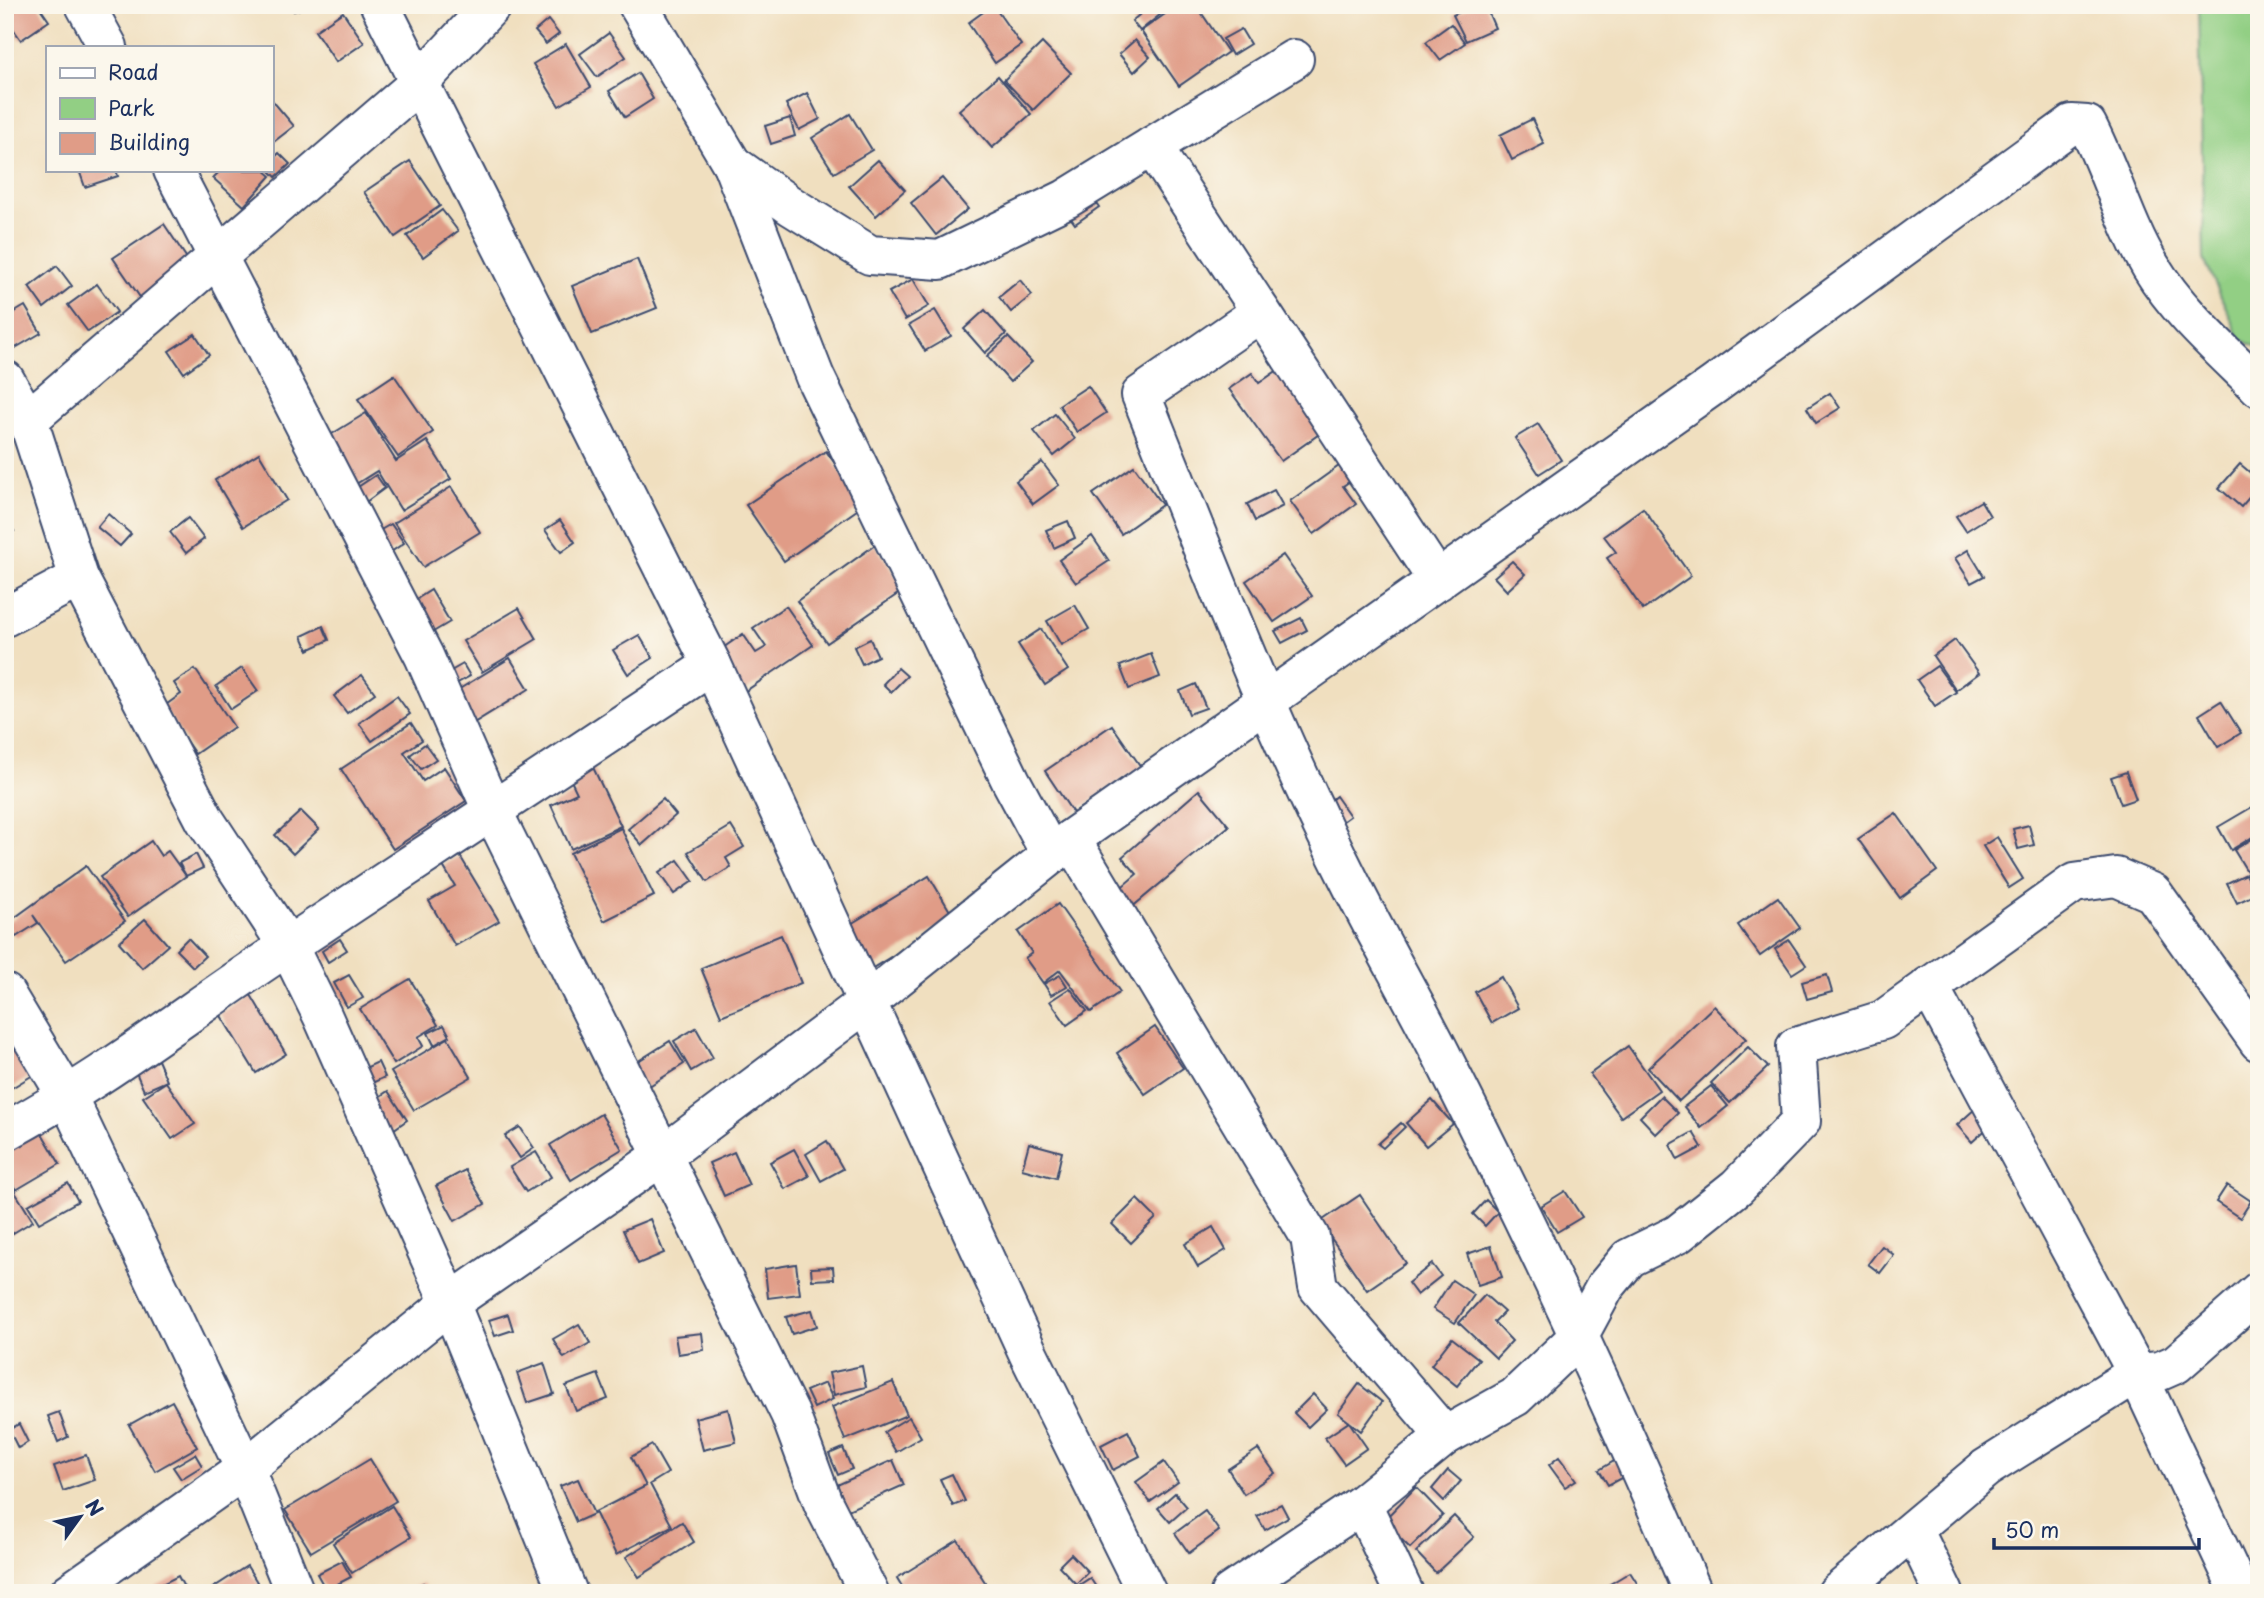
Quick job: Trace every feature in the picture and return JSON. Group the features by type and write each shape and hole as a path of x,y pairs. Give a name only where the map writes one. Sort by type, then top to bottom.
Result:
{"street":[{"path":"85,5 107,46"},
{"path":"380,5 712,665 1029,1355 1147,1593"},
{"path":"28,420 419,83 492,5"},
{"path":"638,5 732,164 815,377 1011,781 1061,847 1310,1237 1318,1287 1446,1436"},
{"path":"732,164 790,206 870,255 940,260 1066,199 1294,59"},
{"path":"69,1593 245,1469 450,1303 662,1156 867,1002 1061,847 1714,385 2072,124 2087,125 2101,151 2119,202 2151,268 2188,316 2259,387"},
{"path":"1152,146 1438,581"},
{"path":"174,172 424,656 492,810 790,1415 823,1503 869,1593"},
{"path":"1261,312 1141,395 1265,702 1349,882 1444,1059 1578,1337 1647,1483 1693,1593"},
{"path":"5,380 28,420 79,578 205,820 288,946 450,1303 568,1593"},
{"path":"5,617 79,578"},
{"path":"5,1132 68,1098 288,946 372,894 492,810 712,665"},
{"path":"1230,1593 1362,1504 1446,1436 1515,1397 1578,1337 1605,1287 1629,1258 1678,1234 1737,1187 1801,1121 1797,1047 1883,1020 2074,883 2116,877 2153,893 2259,1042"},
{"path":"1929,986 2137,1373 2240,1593"},
{"path":"5,993 68,1098 245,1469 295,1593"},
{"path":"1838,1593 1986,1468 2137,1373 2160,1371 2176,1364 2259,1291"},
{"path":"1362,1504 1404,1593"},
{"path":"1914,1531 1944,1593"}],"green space":[{"path":"2199,5 2259,5 2259,348 2240,339 2204,259"}],"building":[{"path":"5,5 38,5 49,21 21,40 5,17"},
{"path":"292,5 309,5 309,6 294,11"},
{"path":"993,5 1021,45 995,63 968,23"},
{"path":"1151,5 1172,5 1140,31 1132,21"},
{"path":"1178,5 1196,5 1228,52 1179,86 1141,31"},
{"path":"1475,5 1485,5 1495,28 1466,41 1453,15"},
{"path":"343,12 364,43 336,62 315,31"},
{"path":"548,20 559,34 546,44 535,31"},
{"path":"1451,24 1465,43 1440,60 1426,42"},
{"path":"1241,29 1250,44 1232,55 1223,39"},
{"path":"609,33 626,57 597,77 580,54"},
{"path":"1135,40 1150,57 1134,72 1119,54"},
{"path":"1042,43 1071,73 1033,110 1004,80"},
{"path":"566,44 591,87 559,106 533,64"},
{"path":"638,73 653,99 625,117 609,91"},
{"path":"998,76 1031,114 992,148 959,110"},
{"path":"807,93 820,119 799,130 786,104"},
{"path":"273,101 294,126 273,142"},
{"path":"850,114 872,150 834,173 812,138"},
{"path":"790,118 795,136 771,144 765,126"},
{"path":"1532,119 1544,144 1512,160 1500,135"},
{"path":"279,153 290,164 276,177 271,172 273,159"},
{"path":"878,160 905,190 876,216 849,186"},
{"path":"410,161 440,206 395,237 364,192"},
{"path":"80,172 117,172 118,176 85,187"},
{"path":"219,172 266,172 271,176 244,206 213,178"},
{"path":"942,178 968,209 936,235 911,203"},
{"path":"1079,179 1099,207 1075,224 1055,196"},
{"path":"442,210 458,231 423,257 407,236"},
{"path":"164,224 192,266 144,303 113,258"},
{"path":"637,259 657,308 592,334 572,286"},
{"path":"57,266 72,286 44,308 29,287"},
{"path":"913,279 929,306 905,320 889,292"},
{"path":"1020,280 1032,295 1011,312 999,297"},
{"path":"97,284 117,312 88,332 68,305"},
{"path":"25,306 41,333 5,354 5,318"},
{"path":"935,310 951,336 925,351 909,325"},
{"path":"985,310 1006,334 985,353 964,329"},
{"path":"195,334 209,355 184,373 169,351"},
{"path":"1008,337 1032,362 1010,382 987,356"},
{"path":"1278,370 1322,432 1281,461 1229,389 1252,373 1259,383"},
{"path":"394,375 433,432 398,457 358,399"},
{"path":"1088,386 1106,413 1077,432 1059,405"},
{"path":"1830,393 1840,408 1816,423 1807,408"},
{"path":"366,413 396,461 427,441 451,479 401,510 377,471 348,489 319,442"},
{"path":"1055,414 1075,439 1054,456 1034,431"},
{"path":"1538,424 1561,460 1539,474 1515,438"},
{"path":"826,451 864,505 784,561 746,505"},
{"path":"259,453 287,500 243,527 215,480"},
{"path":"1346,461 1356,477 1343,486 1356,504 1314,534 1290,501"},
{"path":"1042,462 1059,485 1033,504 1016,481"},
{"path":"2240,464 2259,480 2259,486 2241,507 2219,488"},
{"path":"1134,466 1162,505 1121,534 1093,494"},
{"path":"376,475 385,488 359,507 349,493"},
{"path":"451,487 480,532 423,567 394,523"},
{"path":"1274,490 1283,506 1255,521 1247,504"},
{"path":"1981,501 1990,516 1966,531 1956,516"},
{"path":"1643,508 1691,576 1643,610 1607,558 1616,552 1604,536"},
{"path":"108,514 131,534 120,546 97,527"},
{"path":"188,518 204,539 186,553 170,532"},
{"path":"5,520 14,531 5,537"},
{"path":"560,520 575,542 561,552 545,530"},
{"path":"1068,521 1075,538 1054,548 1046,530"},
{"path":"391,524 404,543 385,556 372,535"},
{"path":"1092,536 1109,561 1076,583 1059,560"},
{"path":"875,545 905,589 827,643 797,601"},
{"path":"1968,550 1984,576 1971,583 1955,558"},
{"path":"1283,555 1312,596 1274,622 1246,581"},
{"path":"1512,561 1525,574 1507,591 1494,577"},
{"path":"431,590 450,622 428,635 409,604"},
{"path":"1075,605 1089,629 1061,645 1047,621"},
{"path":"786,606 813,645 737,697 710,657 743,634 756,653 766,647 753,628"},
{"path":"519,608 537,639 482,672 463,641"},
{"path":"1301,618 1307,630 1282,643 1275,631"},
{"path":"323,626 329,640 308,650 302,636"},
{"path":"1041,629 1068,670 1045,685 1018,644"},
{"path":"639,635 653,658 628,674 613,650"},
{"path":"870,639 878,656 862,664 854,647"},
{"path":"1955,640 1979,673 1956,690 1933,656"},
{"path":"1151,654 1160,677 1129,689 1120,666"},
{"path":"510,658 529,689 472,724 453,693"},
{"path":"463,664 470,676 452,686 444,675"},
{"path":"1937,666 1956,692 1935,706 1917,680"},
{"path":"242,668 258,691 231,709 216,686"},
{"path":"898,668 907,676 891,692 883,684"},
{"path":"195,669 234,727 195,754 163,707 181,694 174,683"},
{"path":"362,675 375,693 347,713 334,696"},
{"path":"1196,684 1206,708 1189,714 1180,691"},
{"path":"397,696 410,714 372,741 359,723"},
{"path":"2221,701 2241,733 2218,747 2199,715"},
{"path":"411,723 422,740 404,752 423,781 444,767 466,801 393,849 341,769"},
{"path":"1112,725 1141,767 1073,813 1045,771"},
{"path":"425,744 436,759 421,769 410,755"},
{"path":"590,761 621,826 571,849 551,805 577,793 567,772"},
{"path":"2126,772 2136,799 2121,804 2111,777"},
{"path":"1199,790 1229,826 1131,908 1117,891 1137,874 1122,857"},
{"path":"1336,796 1350,816 1336,826 1322,807"},
{"path":"663,799 676,815 642,845 628,829"},
{"path":"2259,803 2259,833 2231,850 2218,827"},
{"path":"301,811 319,829 293,854 275,835"},
{"path":"1896,813 1937,871 1900,898 1858,839"},
{"path":"2029,825 2034,845 2018,849 2013,829"},
{"path":"731,826 744,847 726,858 731,867 707,882 688,852"},
{"path":"621,828 654,896 604,921 570,853"},
{"path":"2259,835 2259,891 2234,850"},
{"path":"1997,837 2023,879 2009,888 1983,846"},
{"path":"151,841 161,856 168,851 186,876 128,917 100,877"},
{"path":"196,854 203,868 186,876 179,863"},
{"path":"460,856 499,921 455,946 429,901 455,886 443,866"},
{"path":"678,860 693,881 674,894 659,873"},
{"path":"86,866 125,921 66,961 33,915 38,923 16,937 6,924"},
{"path":"2246,874 2256,894 2237,903 2227,883"},
{"path":"929,876 954,918 866,972 841,930"},
{"path":"1778,897 1800,928 1760,956 1738,925"},
{"path":"1058,904 1120,992 1091,1012 1060,970 1043,983 1025,958 1032,953 1018,932"},
{"path":"145,919 168,945 142,968 119,942"},
{"path":"781,935 801,983 721,1016 701,968"},
{"path":"188,938 205,956 193,967 176,950"},
{"path":"340,939 347,950 328,962 322,951"},
{"path":"1789,940 1806,965 1792,974 1775,949"},
{"path":"349,975 363,998 347,1007 334,983"},
{"path":"1060,975 1067,986 1051,995 1044,984"},
{"path":"1827,975 1832,992 1807,999 1802,982"},
{"path":"1501,977 1518,1008 1492,1023 1475,992"},
{"path":"410,979 438,1025 418,1037 423,1046 394,1064 360,1009"},
{"path":"1070,988 1087,1011 1067,1025 1050,1001"},
{"path":"251,995 286,1054 256,1073 220,1014"},
{"path":"1714,1006 1746,1039 1679,1101 1648,1068"},
{"path":"5,1019 38,1072 5,1092"},
{"path":"444,1025 450,1036 434,1045 428,1033"},
{"path":"1155,1027 1183,1068 1145,1094 1117,1053"},
{"path":"696,1028 713,1058 691,1071 674,1041"},
{"path":"448,1038 471,1077 414,1110 391,1072"},
{"path":"670,1041 684,1064 646,1088 632,1065"},
{"path":"1628,1046 1659,1090 1621,1117 1590,1074"},
{"path":"1748,1047 1768,1067 1730,1103 1711,1083"},
{"path":"158,1060 167,1081 144,1091 135,1070"},
{"path":"378,1062 385,1077 370,1084 363,1069"},
{"path":"166,1082 195,1124 172,1139 143,1097"},
{"path":"1711,1086 1728,1106 1701,1128 1684,1107"},
{"path":"388,1091 407,1120 390,1132 370,1103"},
{"path":"1661,1096 1678,1113 1656,1134 1640,1117"},
{"path":"1432,1100 1453,1124 1426,1146 1406,1123"},
{"path":"1976,1108 1991,1125 1972,1142 1957,1125"},
{"path":"601,1114 622,1149 571,1180 550,1145"},
{"path":"1401,1123 1405,1127 1383,1148 1378,1144"},
{"path":"520,1127 534,1148 520,1158 505,1136"},
{"path":"40,1130 60,1164 16,1190 5,1172 5,1151"},
{"path":"1693,1132 1702,1147 1678,1160 1670,1145"},
{"path":"827,1141 843,1169 821,1181 806,1154"},
{"path":"1029,1143 1062,1152 1056,1178 1022,1169"},
{"path":"794,1149 809,1176 785,1189 770,1162"},
{"path":"536,1152 551,1177 526,1192 510,1167"},
{"path":"734,1152 749,1185 724,1196 709,1163"},
{"path":"465,1170 485,1204 455,1221 436,1186"},
{"path":"5,1176 33,1221 5,1238"},
{"path":"68,1183 78,1201 39,1223 28,1205"},
{"path":"2227,1185 2251,1201 2240,1218 2216,1202"},
{"path":"1565,1191 1582,1217 1557,1232 1541,1206"},
{"path":"1360,1195 1406,1263 1367,1290 1320,1222"},
{"path":"1137,1199 1156,1218 1131,1243 1112,1224"},
{"path":"1486,1200 1498,1212 1485,1226 1473,1214"},
{"path":"650,1219 664,1253 638,1264 623,1230"},
{"path":"1213,1227 1226,1250 1198,1267 1185,1244"},
{"path":"1491,1246 1502,1277 1478,1285 1467,1254"},
{"path":"1882,1246 1894,1255 1880,1273 1868,1264"},
{"path":"796,1264 800,1294 768,1298 765,1269"},
{"path":"1432,1264 1441,1276 1417,1295 1408,1283"},
{"path":"833,1267 834,1279 812,1280 811,1268"},
{"path":"1452,1280 1474,1295 1455,1323 1433,1309"},
{"path":"1485,1295 1504,1312 1494,1322 1512,1341 1496,1358 1459,1323"},
{"path":"812,1310 817,1326 792,1334 786,1317"},
{"path":"508,1314 513,1330 495,1336 489,1320"},
{"path":"579,1324 590,1343 564,1358 553,1339"},
{"path":"702,1333 704,1350 678,1354 675,1336"},
{"path":"1452,1338 1479,1359 1457,1386 1431,1365"},
{"path":"544,1363 554,1394 527,1403 517,1373"},
{"path":"862,1366 866,1387 834,1395 829,1373"},
{"path":"598,1374 608,1399 576,1411 566,1386"},
{"path":"893,1382 907,1415 845,1440 832,1407"},
{"path":"825,1383 833,1399 814,1408 806,1391"},
{"path":"1359,1384 1382,1402 1361,1431 1338,1413"},
{"path":"1313,1394 1327,1409 1308,1427 1294,1413"},
{"path":"172,1401 197,1447 155,1471 129,1425"},
{"path":"728,1409 736,1442 703,1450 695,1418"},
{"path":"59,1412 68,1437 58,1442 48,1416"},
{"path":"909,1417 921,1437 896,1452 884,1432"},
{"path":"1349,1422 1367,1448 1344,1464 1325,1438"},
{"path":"19,1424 28,1442 18,1448 9,1430"},
{"path":"1128,1431 1140,1456 1113,1470 1101,1445"},
{"path":"652,1445 668,1473 650,1484 672,1526 616,1555 595,1512 646,1486 631,1457"},
{"path":"843,1448 852,1469 838,1475 829,1454"},
{"path":"1258,1449 1275,1473 1244,1494 1228,1469"},
{"path":"195,1454 202,1466 181,1479 173,1467"},
{"path":"86,1455 95,1480 63,1491 54,1466"},
{"path":"1559,1457 1576,1480 1565,1487 1549,1465"},
{"path":"370,1459 396,1501 311,1552 285,1510"},
{"path":"893,1460 904,1485 848,1510 837,1485"},
{"path":"1616,1460 1625,1476 1608,1485 1599,1470"},
{"path":"1164,1462 1178,1482 1150,1502 1136,1482"},
{"path":"1448,1470 1461,1481 1444,1501 1432,1489"},
{"path":"952,1474 965,1501 953,1506 940,1479"},
{"path":"578,1479 594,1514 576,1522 560,1486"},
{"path":"1416,1487 1443,1515 1410,1548 1383,1521"},
{"path":"1175,1493 1187,1507 1170,1522 1158,1508"},
{"path":"1281,1504 1288,1517 1265,1530 1257,1516"},
{"path":"392,1506 411,1537 352,1573 333,1543"},
{"path":"1205,1511 1219,1531 1189,1553 1175,1533"},
{"path":"1454,1516 1474,1537 1436,1573 1416,1552"},
{"path":"682,1522 694,1542 639,1577 626,1557"},
{"path":"958,1540 992,1593 906,1593 897,1578"},
{"path":"1071,1554 1088,1572 1076,1584 1059,1566"},
{"path":"342,1561 351,1577 326,1590 317,1574"},
{"path":"247,1566 262,1590 258,1593 205,1593"},
{"path":"1630,1572 1642,1591 1595,1593"},
{"path":"178,1576 187,1593 151,1593 150,1590"},
{"path":"1090,1578 1100,1593 1067,1593"},
{"path":"423,1583 428,1593 401,1593"}]}
